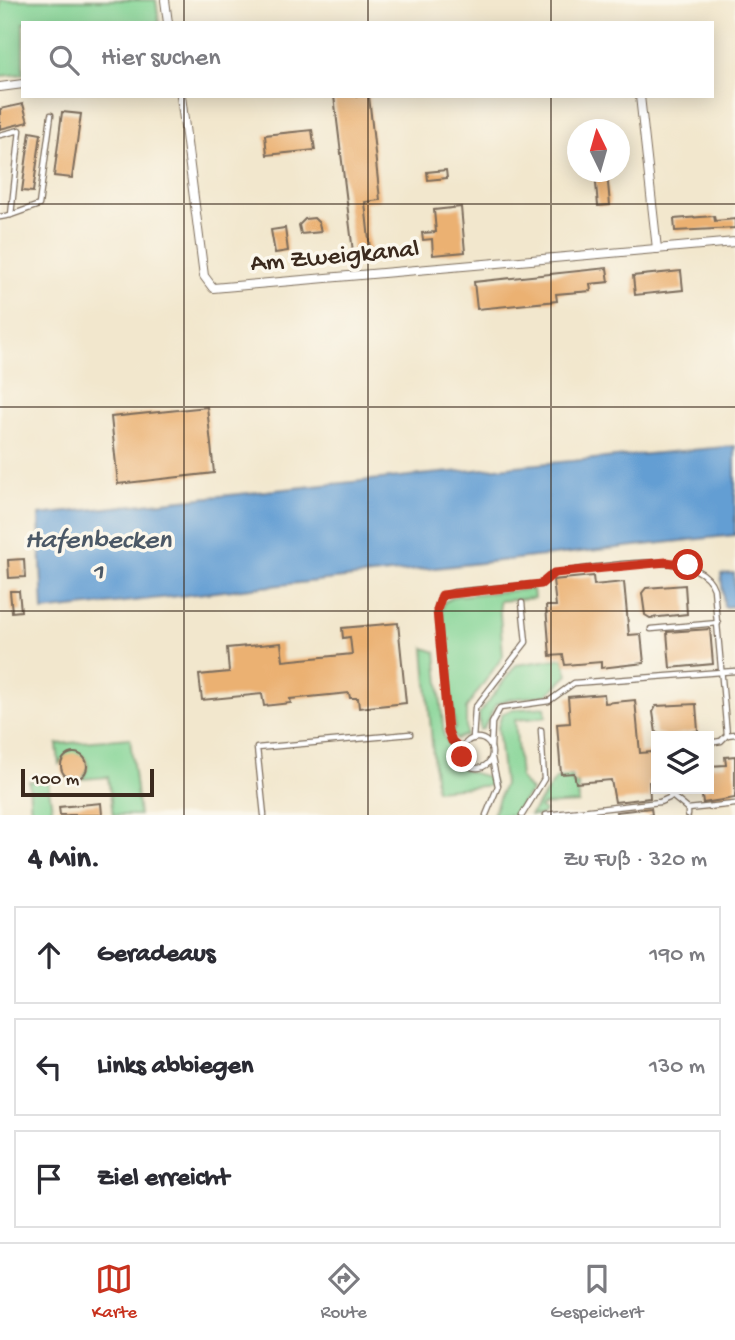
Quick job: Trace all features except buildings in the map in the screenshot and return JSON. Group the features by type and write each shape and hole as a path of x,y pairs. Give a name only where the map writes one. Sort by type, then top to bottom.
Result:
{"street":[{"path":"165,0 168,21"},
{"path":"0,87 21,84"},
{"name":"Am Zweigkanal","path":"181,98 204,276 213,288 735,242"},
{"path":"640,98 657,250"}],"lane":[{"path":"0,217 39,205 51,115"},
{"path":"0,135 20,130 11,215"},
{"path":"492,758 485,766 473,768 464,761 462,750 452,741 448,731 437,610 439,599 445,593 541,584 554,573 677,563 699,569 710,579 718,623 727,734 722,741 714,742"},
{"path":"462,750 474,739 474,709 526,642 522,603"},
{"path":"651,629 718,623"},
{"path":"486,815 498,788 491,747 492,723 499,709 508,705 549,701 573,683 735,671"},
{"path":"522,815 544,779 541,730"},
{"path":"264,815 257,748 410,734"},
{"path":"727,734 735,734"},
{"path":"474,739 484,740 491,747"},
{"path":"545,815 658,802 672,796 688,812 735,804"}],"green space":[{"path":"0,0 156,0 159,21 21,21 21,74 0,76"},
{"path":"533,589 534,598 499,601 503,656 466,708 466,735 456,739 452,732 455,727 442,611 444,602 456,596"},
{"path":"424,648 436,652 444,736 463,770 491,778 494,785 436,790"},
{"path":"563,658 568,675 547,695 510,699 496,704 480,730 479,714 516,665"},
{"path":"545,707 546,717 515,720 520,778 531,791 513,815 493,815 504,784 498,727 502,714 511,710"},
{"path":"130,738 139,815 113,815 108,777 83,779 88,766 85,758 78,754 66,756 59,764 57,744"},
{"path":"572,776 573,784 578,783 579,803 543,805 540,808 545,811 541,815 530,815 556,779"},
{"path":"29,781 48,782 53,815 31,815"}],"water":[{"name":"Hafenbecken 1","path":"735,446 735,535 43,611 39,515 419,475"},
{"path":"734,573 735,606 724,607 721,574"}],"route":[{"path":"462,757 462,750 452,741 448,731 437,610 442,595 541,584 554,573 666,562 688,565"}]}
